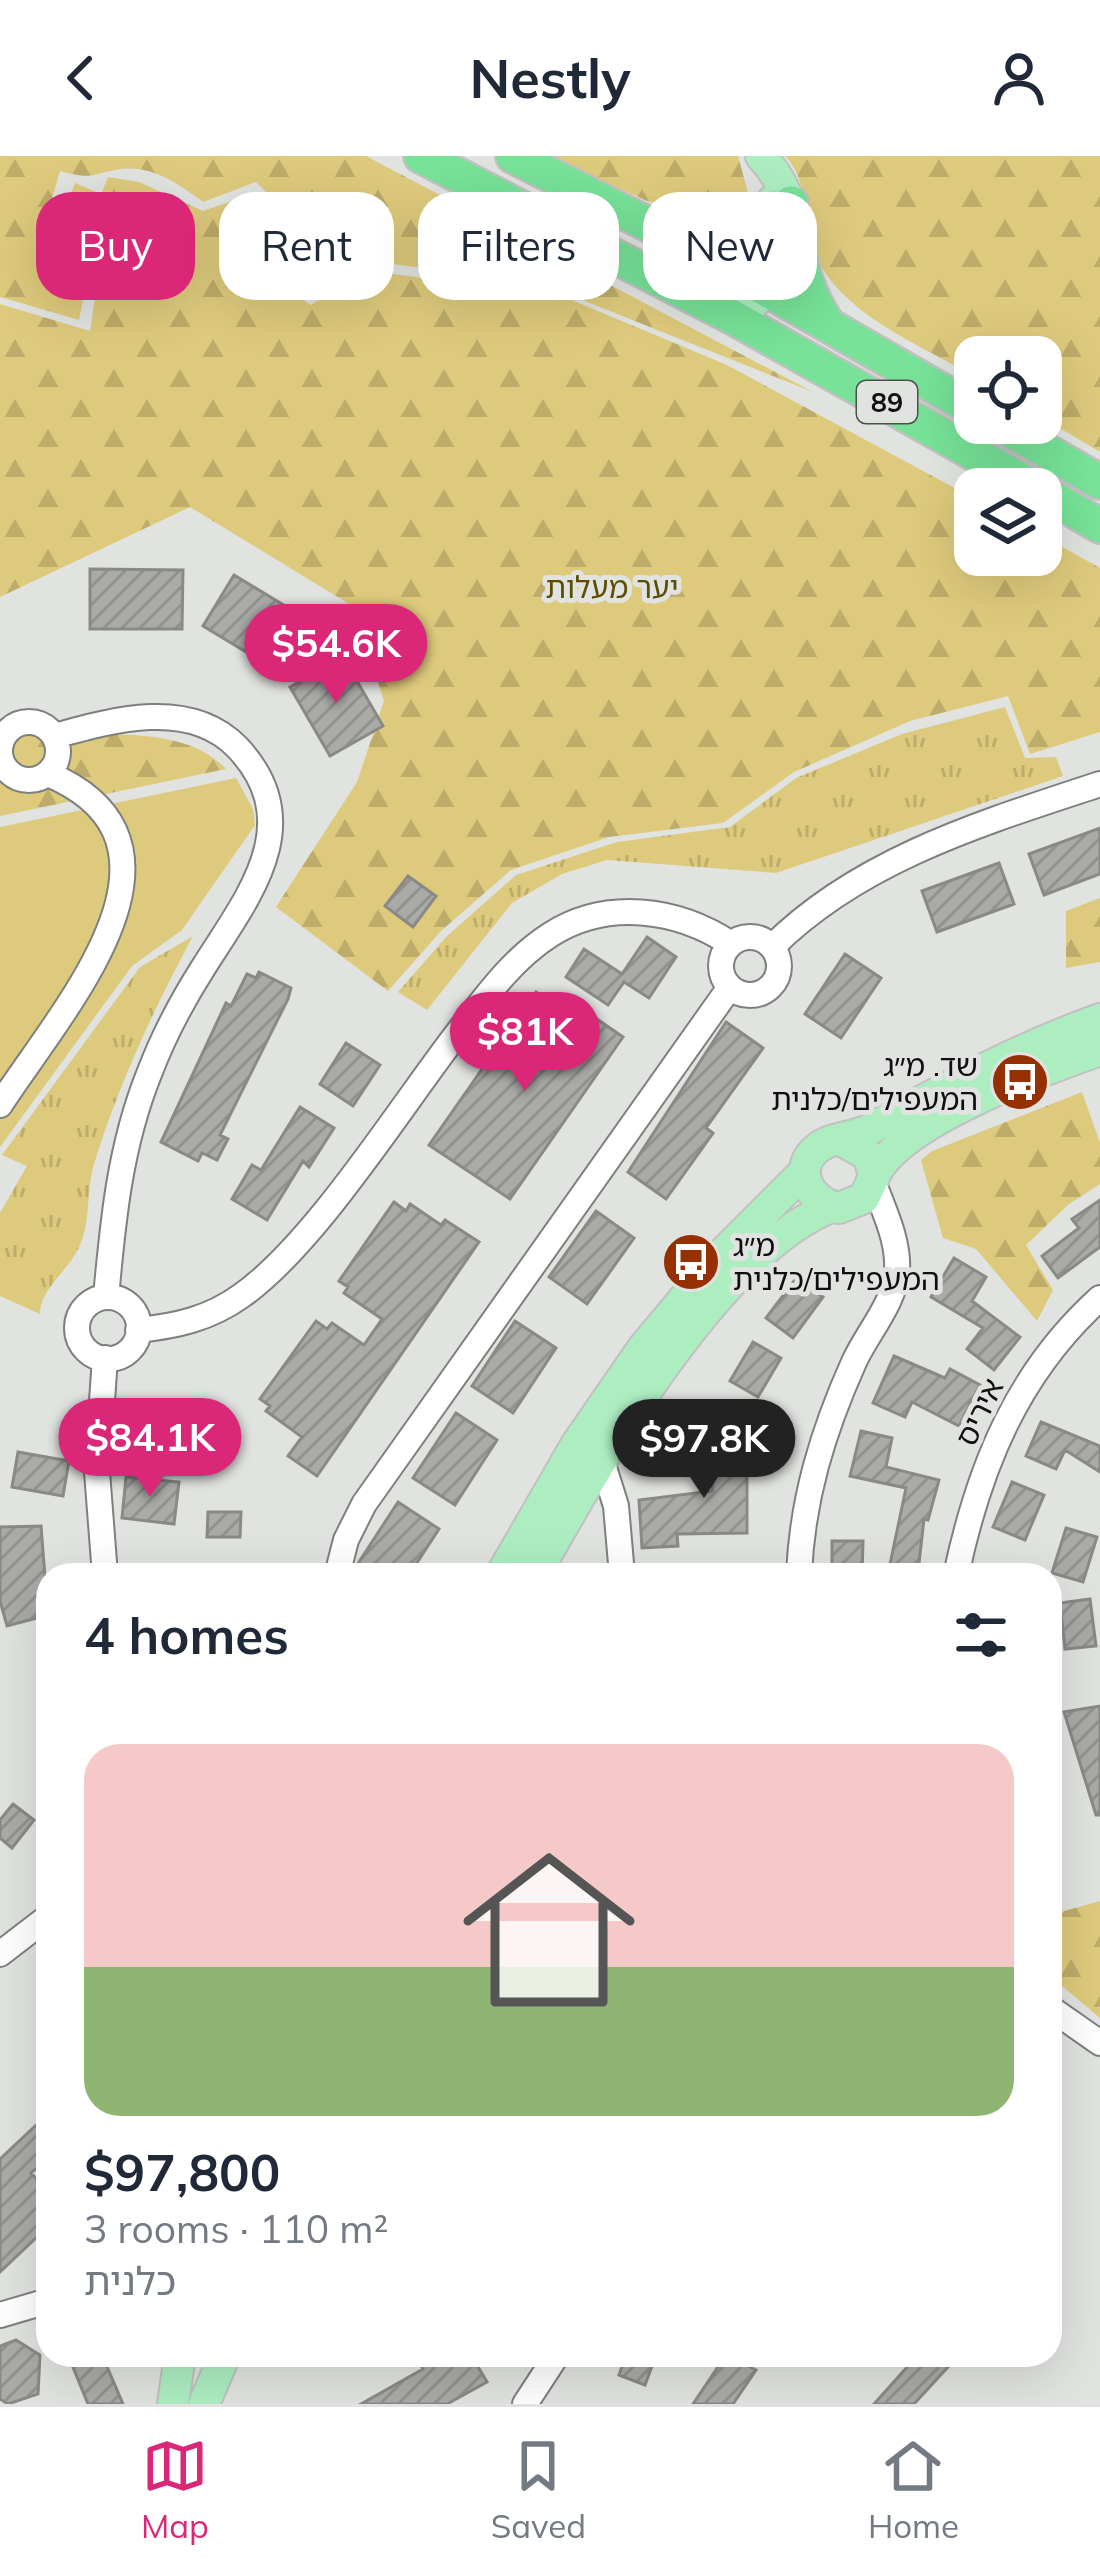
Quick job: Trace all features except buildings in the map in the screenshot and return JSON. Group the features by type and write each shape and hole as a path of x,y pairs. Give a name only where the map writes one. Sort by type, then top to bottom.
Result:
{"highway":[{"name":"89","path":"421,156 736,319 1000,468"},
{"name":"89","path":"513,156 643,222"},
{"name":"89","path":"785,300 954,398"},
{"path":"812,300 827,324"},
{"path":"1034,444 1100,482"},
{"name":"89","path":"1062,504 1100,526"}],"main road":[{"path":"751,156 773,192"},
{"path":"761,156 777,192"},
{"path":"736,319 749,300"},
{"path":"508,1563 576,1445 643,1348 718,1258 805,1171 813,1152 868,1130 990,1063 1100,1019"},
{"path":"542,1563 656,1380 739,1279 792,1228 864,1198 888,1156 950,1116 1100,1050"},
{"path":"841,1140 861,1147 873,1179"},
{"path":"805,1171 814,1198 839,1207"},
{"path":"172,2404 178,2367"},
{"path":"204,2404 220,2367"}],"street":[{"path":"55,736 141,718 190,720 233,743 261,783 268,808 264,863 253,893 178,1011 137,1104 119,1174 106,1297"},
{"path":"23,722 41,724 55,736 59,754 48,773 31,781 7,782 0,753 4,736 23,722"},
{"path":"0,1105 103,944 123,895 123,853 109,818 83,791 48,773"},
{"path":"772,947 829,902 916,852 1100,784"},
{"path":"138,1330 211,1314 260,1282 308,1229 494,986 550,934 577,921 627,911 673,917 731,944 753,937 772,947 779,969 769,988 747,995 730,987 721,963 731,944"},
{"path":"340,1563 364,1504 730,987"},
{"path":"801,1563 812,1475 856,1356 887,1303 897,1264 873,1179"},
{"path":"839,1207 880,1233 897,1264"},
{"path":"106,1297 131,1308 138,1330 128,1351 105,1358 84,1348 77,1325 88,1304 106,1297"},
{"name":"איריס","path":"959,1563 972,1500 1016,1398 1059,1335 1100,1298"},
{"path":"104,1563 97,1472 105,1358"},
{"path":"602,1461 616,1506 621,1563"},
{"path":"0,1954 36,1926"},
{"path":"1062,2016 1100,2043"},
{"path":"0,2315 36,2304"},
{"path":"525,2404 549,2367"}],"green space":[{"path":"0,156 366,156 434,192 418,192 415,267 394,264 394,192 266,192 256,182 219,192 203,202 195,192 140,169 88,176 60,171 54,192 36,192 36,300 83,300 79,320 0,297"},
{"path":"548,156 738,156 748,192 643,192 643,199"},
{"path":"785,156 1100,156 1100,452 1062,429 1062,336 954,336 954,365 880,323 838,289 817,257 817,192 802,192"},
{"name":"יער מעלות","path":"108,177 139,182 161,192 102,192"},
{"name":"יער מעלות","path":"75,183 96,192 72,192"},
{"name":"יער מעלות","path":"219,205 219,300 303,300 311,305 318,300 394,300 394,274 418,277 418,300 572,300 727,365 954,488 954,576 1062,576 1062,547 1100,568 1100,732 1030,754 1008,696 910,721 794,772 723,823 609,837 511,870 441,931 388,991 276,907 357,782 384,701 354,607 190,507 0,597 0,304 90,331 95,300 195,300 195,207 203,211"},
{"path":"619,290 813,392 582,300 619,300"},
{"path":"1005,707 1025,758 1056,757 1063,776 776,873 607,860 562,874 512,903 427,1010 398,992 446,937 516,875 617,842 730,827 796,778 902,734"},
{"path":"0,728 58,735 149,736 204,752 226,769 0,816"},
{"path":"236,778 253,809 255,825 182,930 132,966 0,1147 0,827"},
{"path":"1100,898 1100,962 1066,968 1066,911"},
{"path":"193,936 114,1105 94,1164 80,1245 45,1295 40,1314 0,1296 0,1213 27,1166 2,1155 140,967"},
{"path":"1082,1092 1100,1143 1100,1184 1069,1204 1026,1245 1053,1290 1037,1321 976,1249 943,1238 921,1160 932,1151"},
{"path":"1100,1901 1100,2018 1062,1986 1062,1912"}],"place":[{"name":"שד. מ״ג המעפילים/כלנית","path":"1020,1082"},
{"name":"מ״ג המעפילים/כלנית","path":"691,1262"}]}
